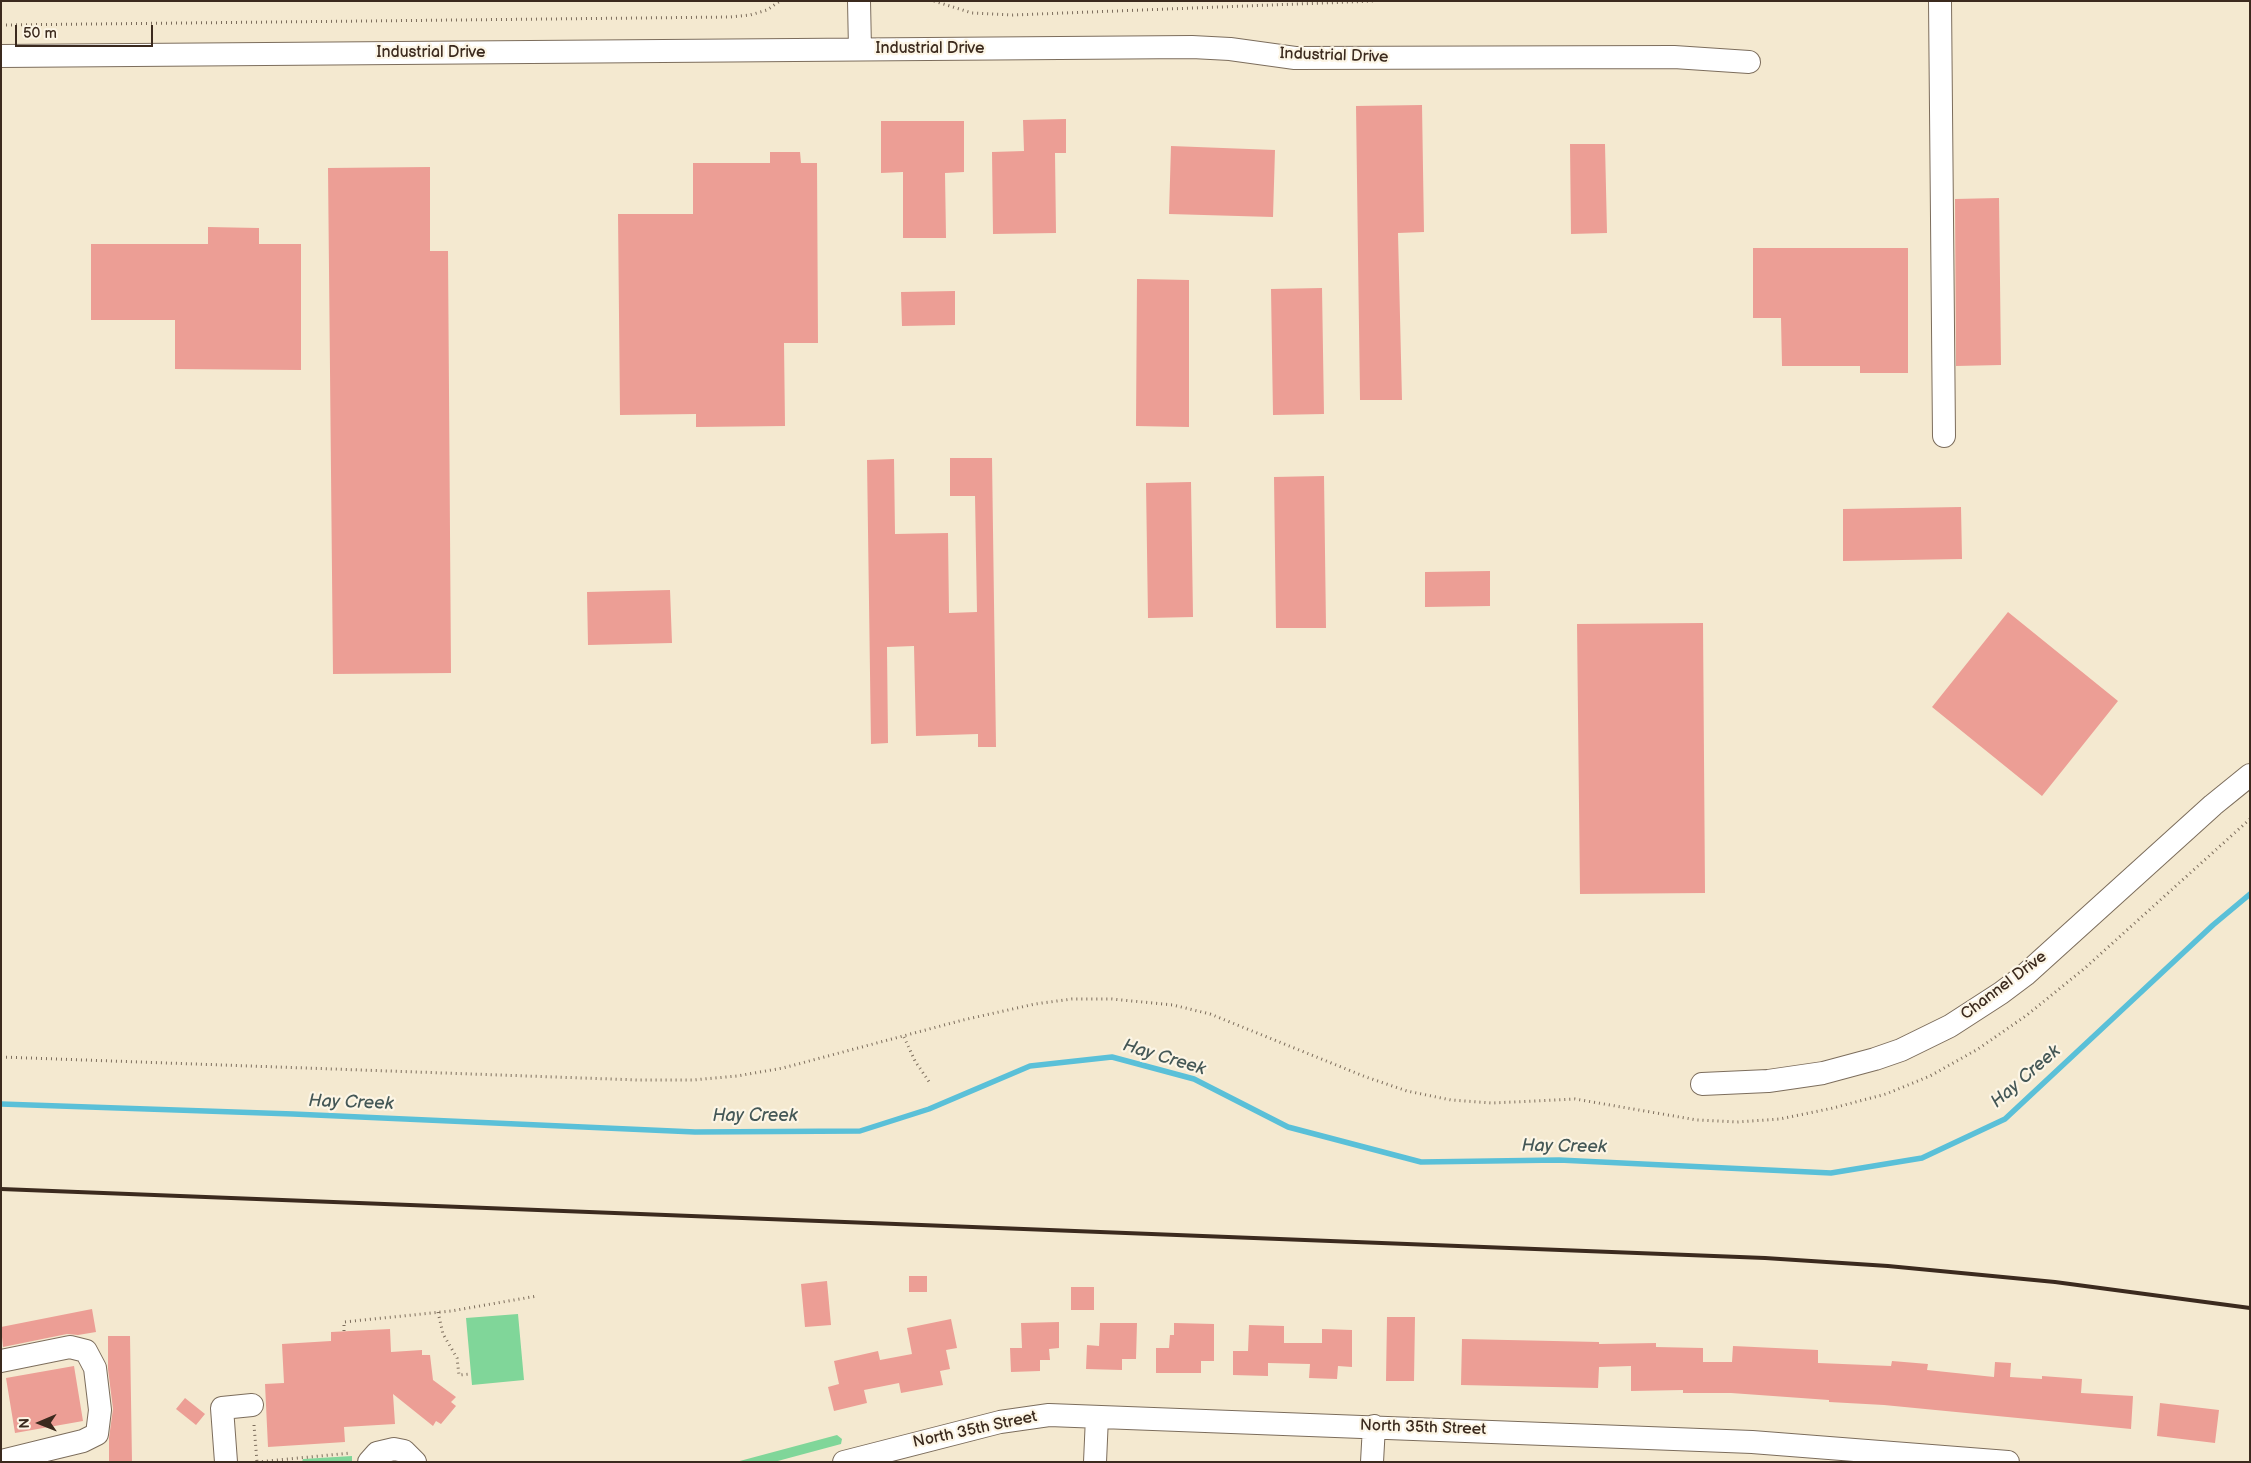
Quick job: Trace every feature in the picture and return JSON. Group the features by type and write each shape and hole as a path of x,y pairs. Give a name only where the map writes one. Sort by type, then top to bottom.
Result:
{"street":[{"name":"Industrial Drive","path":"860,1 860,50"},
{"path":"1940,1 1944,436"},
{"name":"Industrial Drive","path":"1,56 1192,47 1230,49 1295,58 1674,57 1748,62"},
{"name":"Channel Drive","path":"1702,1084 1768,1081 1823,1073 1892,1053 1950,1026 2025,975 2250,775"},
{"path":"1,1361 70,1347 86,1351 95,1368 100,1410 97,1434 83,1441 1,1461"},
{"path":"226,1462 222,1408 252,1405"},
{"name":"North 35th Street","path":"844,1462 1017,1418 1049,1415 1752,1442 2008,1462"},
{"path":"1095,1462 1097,1417"},
{"path":"1372,1462 1374,1426"},
{"path":"360,1457 394,1449 404,1452 415,1462"}],"path":[{"path":"1,25 730,17 750,15 766,10 780,1"},
{"path":"934,1 957,10 972,13 1013,15 1375,1"},
{"path":"1,1057 669,1080 713,1078 768,1071 992,1013 1043,1003 1093,999 1173,1005 1210,1014 1366,1077 1407,1091 1451,1100 1492,1102 1595,1100 1697,1120 1737,1122 1780,1119 1886,1094 1930,1076 1978,1049 2027,1015 2085,968 2250,819"},
{"path":"904,1037 915,1060 930,1083"},
{"path":"344,1332 344,1322 438,1312 537,1296"},
{"path":"438,1312 443,1334 457,1358 459,1375 471,1374"},
{"path":"252,1405 257,1462 360,1457"}],"green space":[{"path":"518,1314 524,1380 472,1385 466,1318"},
{"path":"837,1435 842,1439 841,1444 774,1462 736,1462"},
{"path":"352,1456 352,1462 302,1462 303,1459"}],"building":[{"path":"1422,105 1424,232 1398,233 1402,400 1360,400 1356,106"},
{"path":"1066,119 1066,153 1055,153 1056,233 993,234 992,152 1024,151 1023,120"},
{"path":"881,121 964,121 964,172 945,173 946,238 903,238 903,172 881,173"},
{"path":"1570,144 1605,144 1607,233 1571,234"},
{"path":"1171,146 1275,150 1273,217 1169,214"},
{"path":"770,152 800,152 801,163 817,163 818,343 784,343 785,426 696,427 696,414 620,415 618,214 693,214 693,163 770,163"},
{"path":"430,167 430,251 448,251 451,673 333,674 328,168"},
{"path":"1999,198 2001,365 1956,366 1955,199"},
{"path":"208,227 259,228 259,244 301,244 301,370 175,369 175,320 91,320 91,244 208,244"},
{"path":"1753,248 1908,248 1908,373 1860,373 1860,366 1782,366 1781,318 1753,318"},
{"path":"1137,279 1189,280 1189,427 1136,426"},
{"path":"1322,288 1324,414 1273,415 1271,289"},
{"path":"955,291 955,325 902,326 901,292"},
{"path":"950,458 992,458 996,747 978,747 978,734 916,736 914,646 887,647 888,743 871,744 867,460 894,459 895,534 948,533 949,613 977,612 975,496 950,496"},
{"path":"1324,476 1326,628 1276,628 1274,477"},
{"path":"1191,482 1193,617 1148,618 1146,483"},
{"path":"1961,507 1962,559 1843,561 1843,509"},
{"path":"1490,571 1490,606 1425,607 1425,572"},
{"path":"670,590 672,643 588,645 587,592"},
{"path":"2008,612 2118,701 2042,796 1932,707"},
{"path":"1703,623 1705,893 1580,894 1577,624"},
{"path":"909,1276 927,1276 927,1292 909,1292"},
{"path":"827,1281 831,1325 805,1327 801,1284"},
{"path":"1071,1287 1094,1287 1094,1310 1071,1310"},
{"path":"92,1309 96,1332 78,1335 67,1334 3,1347 1,1327"},
{"path":"1387,1317 1415,1317 1414,1381 1386,1381"},
{"path":"951,1319 957,1348 946,1350 950,1369 940,1371 943,1385 901,1393 899,1383 864,1390 867,1403 834,1411 828,1387 839,1384 834,1361 878,1351 880,1360 912,1354 907,1328"},
{"path":"1059,1322 1059,1348 1049,1349 1050,1360 1040,1360 1040,1371 1011,1372 1010,1348 1022,1348 1021,1323"},
{"path":"1100,1323 1137,1323 1136,1359 1122,1359 1122,1370 1086,1369 1087,1345 1099,1346"},
{"path":"1174,1323 1214,1324 1214,1361 1201,1361 1201,1373 1156,1373 1156,1348 1169,1348 1170,1335 1174,1335"},
{"path":"1249,1325 1284,1326 1284,1343 1322,1343 1322,1329 1352,1330 1352,1367 1338,1366 1337,1379 1309,1378 1310,1364 1268,1363 1268,1376 1233,1375 1233,1351 1248,1351"},
{"path":"390,1329 391,1352 422,1350 422,1355 430,1355 433,1380 456,1397 451,1402 456,1406 441,1424 436,1421 433,1426 393,1394 395,1424 344,1427 345,1442 268,1447 265,1384 284,1383 282,1344 331,1341 331,1332"},
{"path":"108,1336 130,1336 132,1462 109,1462 109,1438 113,1409 108,1369"},
{"path":"1462,1339 1599,1342 1599,1344 1656,1343 1656,1347 1703,1348 1703,1362 1732,1362 1733,1346 1818,1350 1818,1363 1891,1366 1892,1361 1928,1364 1927,1370 1994,1377 1995,1362 2011,1363 2010,1377 2042,1379 2042,1376 2082,1379 2081,1393 2133,1396 2131,1429 1884,1405 1829,1402 1829,1400 1731,1393 1683,1393 1683,1390 1631,1391 1631,1366 1599,1367 1598,1388 1461,1385"},
{"path":"74,1366 83,1421 15,1433 6,1378"},
{"path":"185,1398 205,1414 196,1425 176,1409"},
{"path":"2160,1403 2219,1410 2215,1443 2157,1436"}],"waterway":[{"name":"Hay Creek","path":"1,1104 293,1114 695,1132 860,1131 929,1109 1030,1066 1112,1057 1194,1079 1288,1127 1421,1162 1559,1160 1831,1173 1922,1158 2005,1119 2213,925 2250,894"}],"railway":[{"path":"1,1189 1765,1258 1888,1266 2055,1282 2250,1308"}]}
